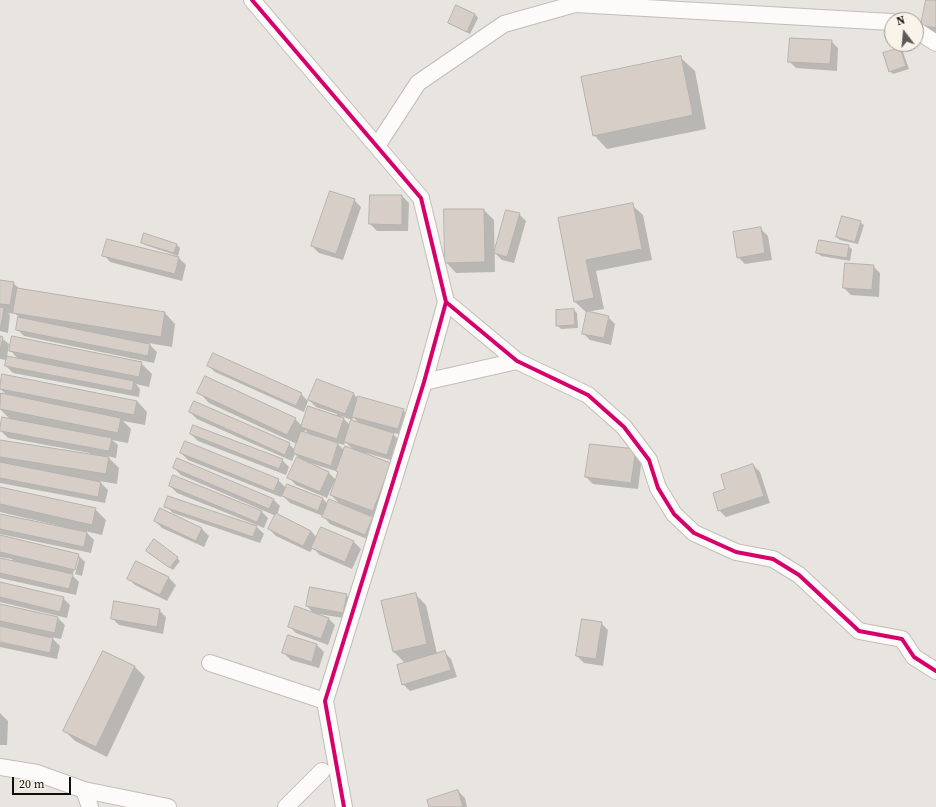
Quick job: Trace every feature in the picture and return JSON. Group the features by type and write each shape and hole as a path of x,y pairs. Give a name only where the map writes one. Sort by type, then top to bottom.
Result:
{"street":[{"path":"252,0 421,198 446,302 424,382 326,701 344,807"},
{"path":"377,146 418,83 504,24 575,4 884,22"},
{"path":"924,35 936,43"},
{"path":"446,302 516,361 588,395 624,427 649,460 658,488 674,514 694,533 736,552 773,559 799,575 859,632 902,639 914,657 936,671"},
{"path":"424,382 516,361"},
{"path":"210,663 326,701"},
{"path":"0,767 37,774 84,790 168,807"},
{"path":"286,807 322,771"},
{"path":"84,790 90,807"}],"building":[{"path":"926,0 936,0 936,28 924,26 924,12"},
{"path":"456,5 475,14 467,32 448,23"},
{"path":"790,38 832,40 830,64 788,62"},
{"path":"901,52 906,66 889,72 883,53"},
{"path":"681,56 693,115 593,136 581,77"},
{"path":"330,191 355,199 336,254 311,246"},
{"path":"370,195 402,195 402,225 369,224"},
{"path":"633,203 642,249 586,260 594,298 574,302 558,218"},
{"path":"444,209 484,209 485,262 445,263"},
{"path":"506,210 520,213 507,257 494,253"},
{"path":"842,216 861,221 855,242 836,237"},
{"path":"761,227 765,253 737,258 733,232"},
{"path":"144,233 177,244 174,253 141,243"},
{"path":"107,239 179,257 175,274 102,256"},
{"path":"819,240 849,245 847,258 816,253"},
{"path":"845,263 874,265 872,290 843,288"},
{"path":"0,280 14,282 10,305 0,304"},
{"path":"17,288 165,312 161,337 13,313"},
{"path":"0,307 4,308 1,326 0,326"},
{"path":"574,309 575,325 556,326 556,310"},
{"path":"587,311 609,316 604,338 582,334"},
{"path":"18,317 150,344 148,356 16,330"},
{"path":"0,336 3,337 0,351"},
{"path":"12,336 142,362 139,377 9,351"},
{"path":"213,353 302,393 296,406 207,366"},
{"path":"7,356 134,381 132,391 5,366"},
{"path":"2,374 137,401 134,415 0,389"},
{"path":"205,376 296,418 287,435 197,393"},
{"path":"317,379 354,393 345,414 308,400"},
{"path":"1,393 121,418 118,433 0,409"},
{"path":"358,396 404,409 398,429 352,417"},
{"path":"194,401 290,443 285,455 189,412"},
{"path":"308,406 344,418 337,439 301,427"},
{"path":"2,417 112,438 109,451 0,431"},
{"path":"351,420 394,433 387,455 344,442"},
{"path":"193,425 283,459 279,469 190,434"},
{"path":"301,431 338,443 331,466 293,453"},
{"path":"0,440 109,457 106,474 0,457"},
{"path":"185,441 279,479 274,491 180,453"},
{"path":"590,444 636,449 631,483 585,477"},
{"path":"345,446 391,463 373,511 330,495 338,472 336,471"},
{"path":"297,457 329,472 320,492 287,478"},
{"path":"177,458 274,499 269,509 173,468"},
{"path":"0,462 101,482 98,497 0,478"},
{"path":"753,464 764,496 718,511 713,493 725,489 721,475"},
{"path":"173,475 262,511 257,522 169,486"},
{"path":"287,484 323,498 318,511 282,496"},
{"path":"0,487 96,508 92,525 0,504"},
{"path":"168,496 257,526 253,537 164,507"},
{"path":"329,499 373,517 365,535 322,517"},
{"path":"160,508 202,528 196,541 154,521"},
{"path":"276,513 311,531 303,546 268,529"},
{"path":"0,514 87,532 84,547 0,529"},
{"path":"321,527 354,541 345,562 311,548"},
{"path":"0,535 79,554 75,570 0,552"},
{"path":"154,539 178,557 170,568 146,551"},
{"path":"0,558 73,574 69,589 0,573"},
{"path":"136,561 169,577 160,595 127,579"},
{"path":"0,582 64,597 60,612 0,597"},
{"path":"310,587 347,594 343,613 306,606"},
{"path":"416,593 427,644 393,652 381,601"},
{"path":"114,601 160,609 157,627 111,619"},
{"path":"0,604 58,617 55,633 0,621"},
{"path":"295,606 329,618 321,639 288,627"},
{"path":"582,619 602,622 596,659 576,656"},
{"path":"0,626 53,638 50,653 0,642"},
{"path":"288,635 317,644 312,662 282,653"},
{"path":"103,651 135,666 96,747 63,731"},
{"path":"445,651 451,670 402,685 397,665"},
{"path":"458,790 463,807 429,807 427,800"}],"cycle path":[{"path":"252,0 421,198 446,302 424,382 325,701 344,807"},
{"path":"446,302 517,361 588,395 624,427 649,460 658,488 674,514 694,533 736,552 773,559 799,575 859,631 902,639 914,657 936,671"}]}
